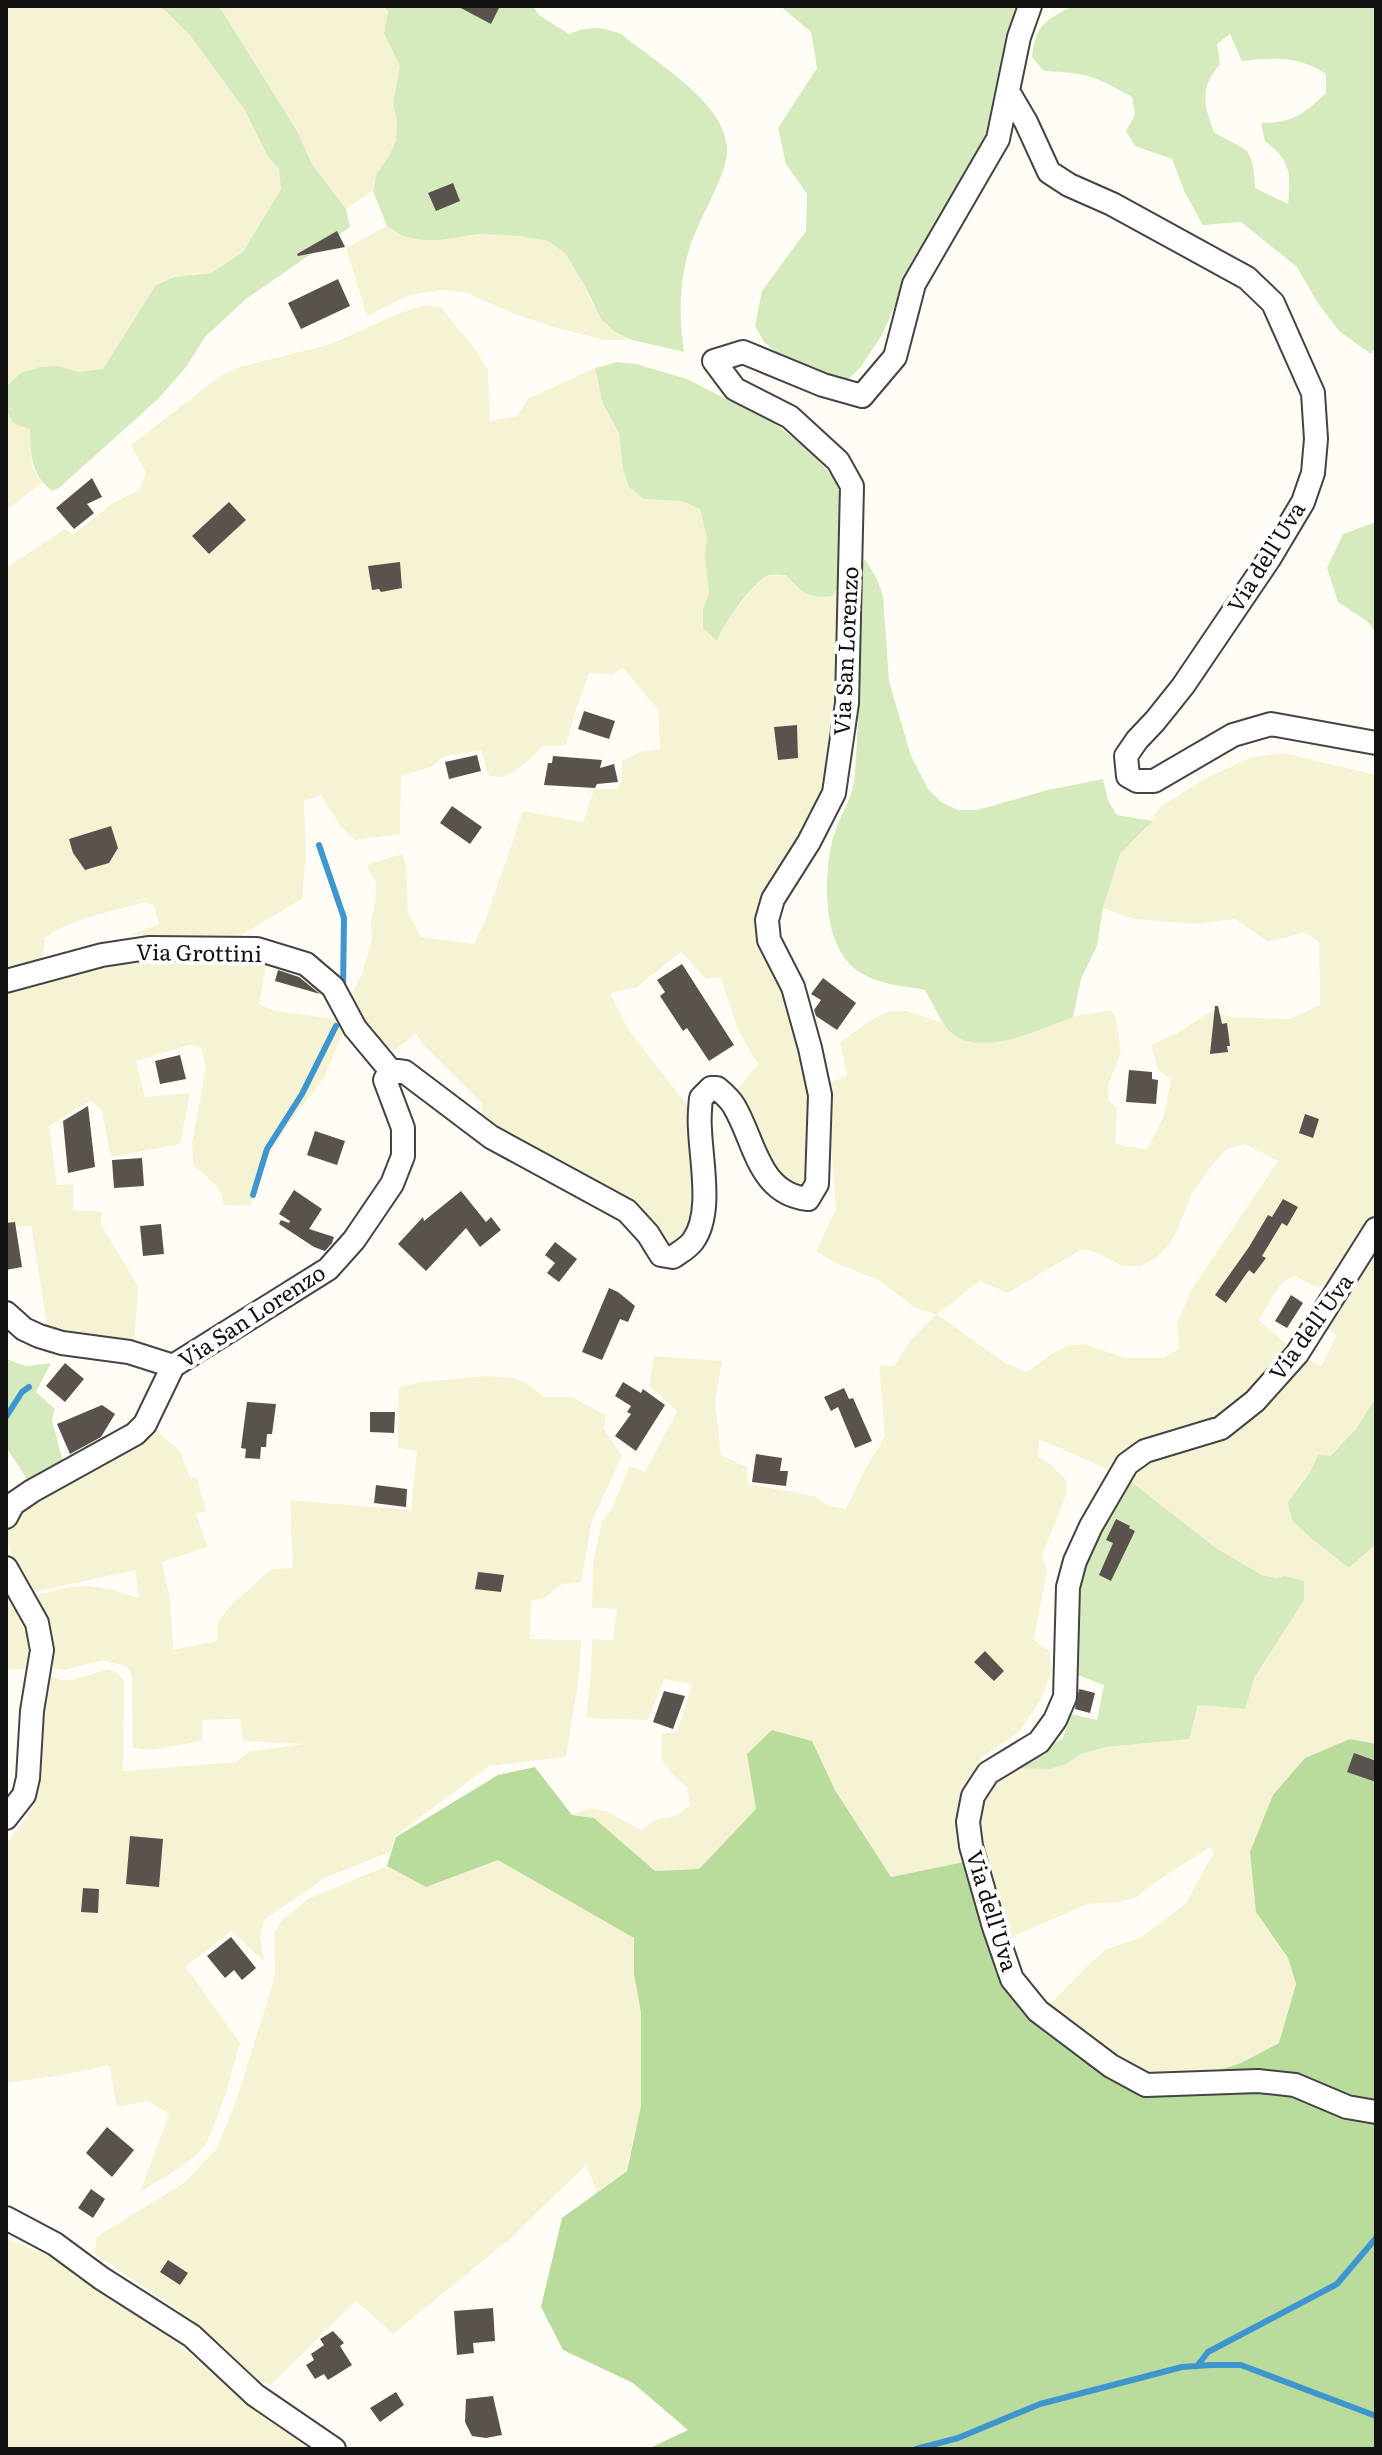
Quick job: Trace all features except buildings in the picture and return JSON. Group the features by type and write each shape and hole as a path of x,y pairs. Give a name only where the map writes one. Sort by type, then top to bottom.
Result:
{"street":[{"path":"1009,93 1019,37 1030,6"},
{"name":"Via dell'Uva","path":"1009,93 1049,172 1247,278 1273,303 1313,393 1316,439 1313,473 1303,502 1269,559 1183,686 1126,756 1128,776 1137,781 1154,781 1233,735 1271,724 1376,743"},
{"name":"Via San Lorenzo","path":"6,1517 13,1504 32,1491 135,1434 145,1424 173,1366 328,1269 354,1240 392,1184 403,1156 403,1128 385,1080 390,1070 405,1072 491,1137 627,1211 648,1234 661,1255 673,1257 684,1250 694,1240 701,1222 704,1198 701,1098 711,1088 717,1088 734,1105 748,1141 766,1173 780,1189 793,1197 808,1199 817,1184 820,1095 793,987 769,940 767,920 773,899 809,842 834,793 847,703 852,486 838,461 790,417 735,389 714,361 743,352 823,385 862,396 895,357 914,284 998,139 1009,93"},
{"name":"Via Grottini","path":"6,981 102,955 148,948 257,949 306,964 333,987 355,1028 390,1070"},
{"name":"Via dell'Uva","path":"1376,1229 1297,1354 1255,1401 1221,1428 1145,1451 1127,1464 1091,1526 1075,1561 1068,1587 1065,1697 1055,1720 1039,1742 988,1773 973,1796 968,1822 971,1846 1012,1979 1038,2011 1111,2066 1146,2085 1258,2081 1295,2085 1347,2107 1376,2112"},
{"path":"6,1313 24,1329 39,1336 62,1343 129,1352 173,1366"},
{"path":"6,1568 37,1623 42,1650 32,1711 28,1778 24,1795 6,1818"},
{"path":"6,2218 55,2244 101,2278 192,2336 255,2395 334,2449"}],"shaded area":[{"path":"6,6 160,6 189,34 244,109 267,155 279,169 281,189 243,252 211,273 193,274 103,369 77,372 59,366 7,386 6,392"},
{"path":"219,6 384,6 400,66 393,102 397,121 396,139 377,173 373,191 346,209 312,164 297,131"},
{"path":"387,226 403,236 441,240 479,234 548,241 565,253 592,303 615,332 632,340 605,340 553,327 467,293 442,290 409,295 367,316 346,248"},
{"path":"425,305 441,307 488,370 490,421 517,416 529,398 595,368 603,404 619,433 623,469 629,487 644,498 682,501 700,508 707,538 705,556 709,593 703,609 717,640 730,617 767,576 786,575 798,589 842,581 842,705 831,789 761,907 756,925 761,947 795,1020 815,1123 809,1185 799,1187 783,1177 771,1162 735,1092 758,1064 739,1032 720,977 706,979 681,952 637,987 610,993 628,1029 691,1110 695,1224 676,1243 667,1243 481,1121 482,1103 424,1046 416,1034 396,1049 387,1050 347,1002 361,976 372,940 376,883 368,864 402,854 406,864 408,912 421,937 474,944 487,916 523,811 583,822 594,789 617,789 622,761 640,752 660,749 658,710 623,668 612,674 589,673 566,745 544,746 505,777 489,776 481,750 443,757 433,766 401,776 400,834 355,840 341,827 321,795 304,801 306,857 302,899 240,936 129,935 159,924 154,906 145,902 61,928 45,938 42,967 6,978 6,568 65,529 73,535 111,504 139,490 146,473 131,445 220,376 239,367 331,344 397,314"},
{"path":"6,409 13,422 30,428 32,467 42,483 6,510"},
{"path":"1283,753 1376,775 1376,1212 1354,1249 1328,1281 1318,1288 1295,1276 1282,1282 1259,1320 1287,1344 1265,1381 1226,1418 1196,1431 1137,1443 1116,1458 1107,1469 1039,1439 1038,1457 1053,1466 1066,1480 1067,1493 1042,1556 1047,1569 1034,1640 1049,1651 1052,1670 1041,1699 1020,1731 981,1758 969,1780 963,1806 964,1862 891,1877 835,1790 812,1741 747,1754 756,1809 699,1869 655,1871 594,1818 572,1815 590,1808 608,1812 641,1830 657,1819 675,1816 690,1805 687,1787 662,1761 662,1733 677,1732 692,1684 664,1679 648,1720 586,1718 592,1639 613,1640 617,1609 592,1608 593,1562 602,1522 611,1510 630,1466 645,1472 677,1411 649,1386 654,1356 722,1361 715,1401 721,1455 747,1467 748,1484 814,1496 829,1506 846,1509 885,1436 879,1365 894,1366 911,1340 936,1314 915,1308 879,1280 835,1263 816,1251 836,1209 826,1084 847,1075 840,1042 890,1011 907,1011 943,1023 956,1037 1111,1010 1116,1018 1121,1052 1108,1086 1109,1101 1117,1108 1115,1143 1147,1149 1164,1116 1171,1079 1158,1070 1151,1045 1212,1011 1232,1017 1289,1019 1320,1005 1319,942 1303,932 1267,941 1235,919 1194,924 1133,919 1103,908 1120,854 1148,827 1160,807 1204,779 1252,757","holes":["1245,1144 1278,1161 1191,1290 1177,1324 1179,1349 1163,1358 1125,1358 1085,1344 1066,1346 1027,1372 1005,1363 937,1314 980,1281 1008,1293 1082,1249 1123,1266 1140,1266 1156,1258 1169,1245 1192,1193 1227,1149"]},
{"path":"115,954 267,959 259,1004 275,1011 335,1019 345,1027 324,1078 289,1123 268,1157 257,1180 251,1206 223,1205 222,1195 214,1184 193,1165 192,1143 206,1068 201,1047 189,1045 136,1061 145,1097 190,1093 180,1144 111,1157 102,1111 91,1100 49,1126 57,1185 73,1184 73,1210 102,1212 101,1224 138,1286 134,1347 48,1331 31,1226 6,1226 6,989 24,988"},
{"path":"1376,1243 1376,1397 1356,1429 1329,1456 1318,1456 1298,1486 1293,1520 1349,1568 1376,1544 1376,1744 1350,1739 1256,1912 1288,1959 1296,1984 1279,2043 1241,2063 1207,2074 1173,2079 1127,2070 1045,2009 1107,1949 1142,1937 1186,1903 1214,1852 1210,1847 1137,1897 1119,1902 1087,1904 1005,1940 974,1826 990,1778 1012,1768 1066,1764 1081,1754 1106,1747 1189,1739 1198,1705 1245,1709 1255,1678 1304,1600 1304,1581 1262,1575 1216,1548 1125,1477 1147,1456 1227,1436 1266,1408 1305,1357 1321,1366 1337,1335 1324,1326"},
{"path":"486,1376 516,1378 544,1397 572,1397 605,1415 604,1429 622,1456 592,1521 581,1582 562,1584 546,1597 531,1601 530,1639 581,1640 578,1684 566,1757 489,1766 395,1836 390,1852 327,1877 264,1920 260,1936 264,1961 231,1931 186,1967 240,2043 208,2140 199,2153 140,2192 169,2114 148,2101 117,2107 109,2065 6,2083 6,1844 32,1810 39,1778 43,1699 49,1676 72,1680 109,1669 124,1680 123,1771 236,1762 248,1752 304,1744 243,1741 240,1719 202,1720 202,1741 149,1750 133,1748 132,1675 126,1666 101,1660 66,1670 54,1668 33,1596 69,1587 88,1586 139,1598 135,1570 30,1593 15,1567 7,1541 10,1523 19,1510 152,1427 180,1451 190,1478 197,1477 206,1511 196,1514 208,1547 162,1562 170,1599 173,1650 217,1641 217,1622 230,1606 271,1569 293,1568 290,1500 411,1510 417,1451 398,1448 399,1387"},
{"path":"6,1593 25,1628 28,1647 26,1669 6,1670"},
{"path":"498,1860 634,1938 634,1974 641,2013 641,2107 626,2171 597,2192 586,2165 509,2240 393,2334 356,2301 271,2385 258,2381 192,2320 95,2254 96,2237 184,2183 217,2148 236,2101 275,1976 274,1933 281,1921 308,1899 387,1866 426,1887"},
{"path":"6,2239 70,2263 73,2275 124,2304 309,2449 6,2449"}],"green space":[{"path":"160,6 219,6 297,131 312,164 346,209 350,227 246,299 205,337 186,367 159,398 52,491 36,471 30,429 13,423 6,409 7,386 21,373 40,367 59,366 77,372 103,369 156,285 175,277 211,273 243,252 281,189 279,169 267,155 244,109 189,34"},
{"path":"384,6 533,6 539,15 569,34 595,28 621,34 699,96 723,131 727,153 721,175 693,239 683,275 681,326 684,352 632,340 615,332 601,319 565,253 548,241 479,234 422,240 403,236 387,226 373,191 377,173 396,140 397,121 393,102 400,66 384,33 388,12"},
{"path":"780,6 1021,6 993,127 913,264 882,335 860,368 847,380 827,382 794,367 764,342 755,326 762,291 806,231 807,194 786,164 778,128 817,68 811,32"},
{"path":"1072,6 1376,6 1376,346 1371,354 1340,332 1317,302 1297,267 1241,222 1203,225 1185,193 1172,159 1135,146 1126,131 1135,115 1132,97 1090,77 1044,71 1032,57 1039,30","holes":["1230,34 1242,61 1295,61 1326,74 1326,93 1304,112 1290,119 1261,123 1265,141 1280,155 1287,168 1288,204 1255,188 1250,156 1241,147 1214,132 1210,122 1205,96 1209,81 1220,64 1217,44"]},
{"path":"617,362 636,364 687,379 774,423 812,453 836,481 844,497 842,581 832,596 811,595 786,575 769,575 746,596 717,641 703,628 703,609 709,593 705,556 707,538 700,509 682,501 644,499 629,487 623,469 619,433 603,404 595,368"},
{"path":"1376,522 1376,633 1368,622 1338,602 1327,568 1343,534"},
{"path":"865,559 883,596 889,681 911,756 928,789 941,802 958,810 977,810 1048,790 1103,779 1108,800 1117,815 1153,821 1120,854 1103,908 1097,946 1081,979 1073,1017 1015,1038 970,1042 957,1037 947,1028 925,990 868,977 848,962 838,947 828,912 828,873 833,838 854,781 858,704 858,574"},
{"path":"6,1359 26,1366 51,1363 36,1392 55,1409 52,1420 63,1461 29,1482 6,1447"},
{"path":"1376,1397 1376,1544 1349,1568 1292,1520 1288,1502 1310,1472 1318,1455 1330,1456 1356,1429"},
{"path":"1125,1477 1216,1548 1262,1575 1304,1581 1304,1600 1255,1677 1245,1709 1198,1705 1189,1739 1106,1747 1081,1754 1066,1764 1049,1769 1012,1768 1063,1738 1071,1714 1097,1720 1104,1685 1078,1675 1079,1583 1084,1563"},
{"path":"772,1730 812,1741 835,1790 891,1877 964,1862 1013,1994 1069,2050 1131,2083 1207,2074 1241,2063 1279,2043 1296,1984 1288,1958 1256,1912 1250,1852 1273,1795 1305,1758 1350,1739 1376,1744 1376,2449 648,2449 688,2430 633,2383 563,2350 541,2307 562,2218 627,2171 641,2106 641,2013 634,1974 634,1938 498,1860 426,1887 387,1866 396,1837 498,1775 535,1767 572,1815 594,1818 655,1871 699,1869 756,1809 747,1754"}],"waterway":[{"path":"319,845 344,918 343,989"},
{"path":"253,1195 267,1149 302,1094 336,1026"},
{"path":"6,1417 22,1392 29,1387"},
{"path":"1197,2366 1208,2352 1337,2284 1376,2238"},
{"path":"916,2449 958,2438 1040,2404 1182,2367 1241,2365 1376,2416"}]}
